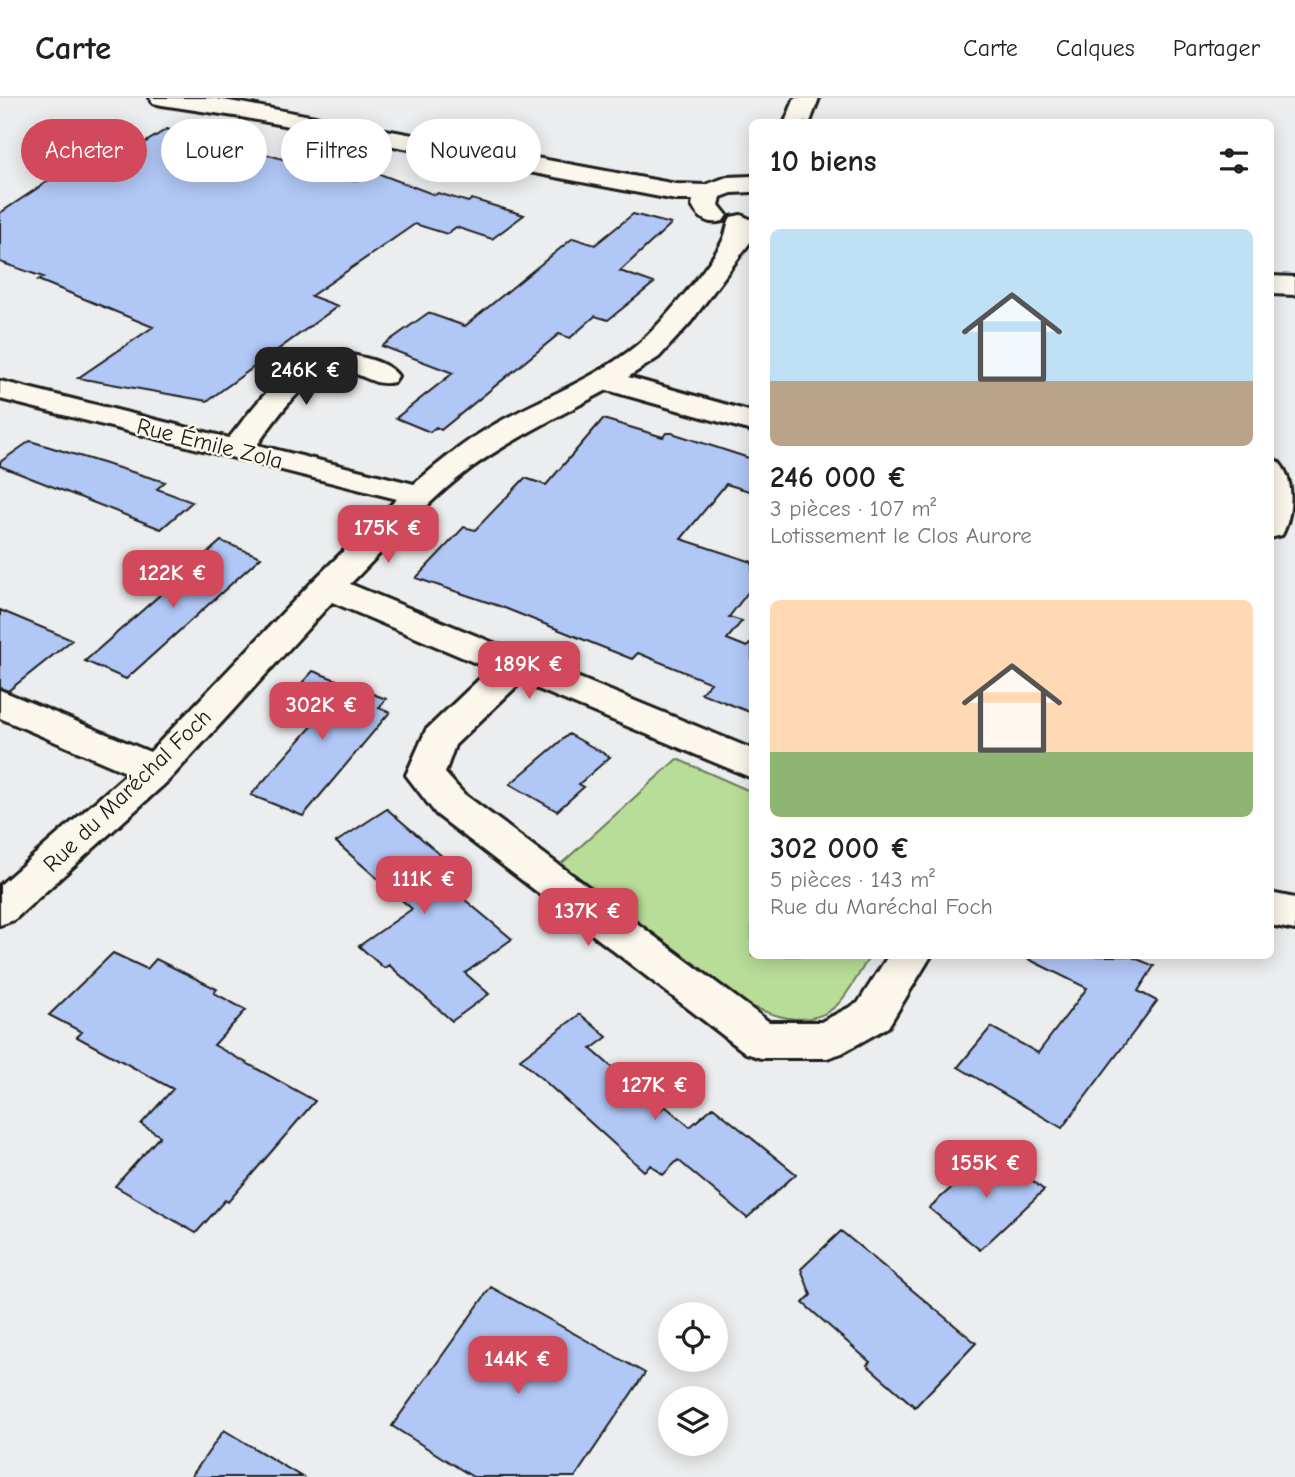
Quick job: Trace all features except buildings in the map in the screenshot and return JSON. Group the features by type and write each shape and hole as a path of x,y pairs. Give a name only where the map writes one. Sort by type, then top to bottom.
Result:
{"street":[{"path":"162,98 255,112 676,192 709,193 727,185 749,184"},
{"path":"799,119 807,98"},
{"path":"709,193 705,206 709,212 717,218 747,223"},
{"name":"Rue du Maréchal Foch","path":"0,909 156,770 327,587 420,495 458,463 501,434 604,380 648,351 680,317 737,241 747,223"},
{"path":"1274,285 1295,286"},
{"path":"237,450 290,385 317,368 332,363 349,363 383,376"},
{"path":"604,380 749,421"},
{"name":"Rue Émile Zola","path":"0,390 420,495"},
{"path":"1274,469 1285,479 1288,493 1274,519"},
{"path":"327,587 749,763"},
{"path":"516,665 439,739 425,775 450,804 761,1040 827,1040 873,1015 908,959"},
{"path":"0,703 156,770"},
{"path":"1274,910 1295,914"}],"green space":[{"path":"677,759 749,791 749,959 868,959 842,1000 826,1013 802,1019 763,1011 740,1001 561,864"}]}
